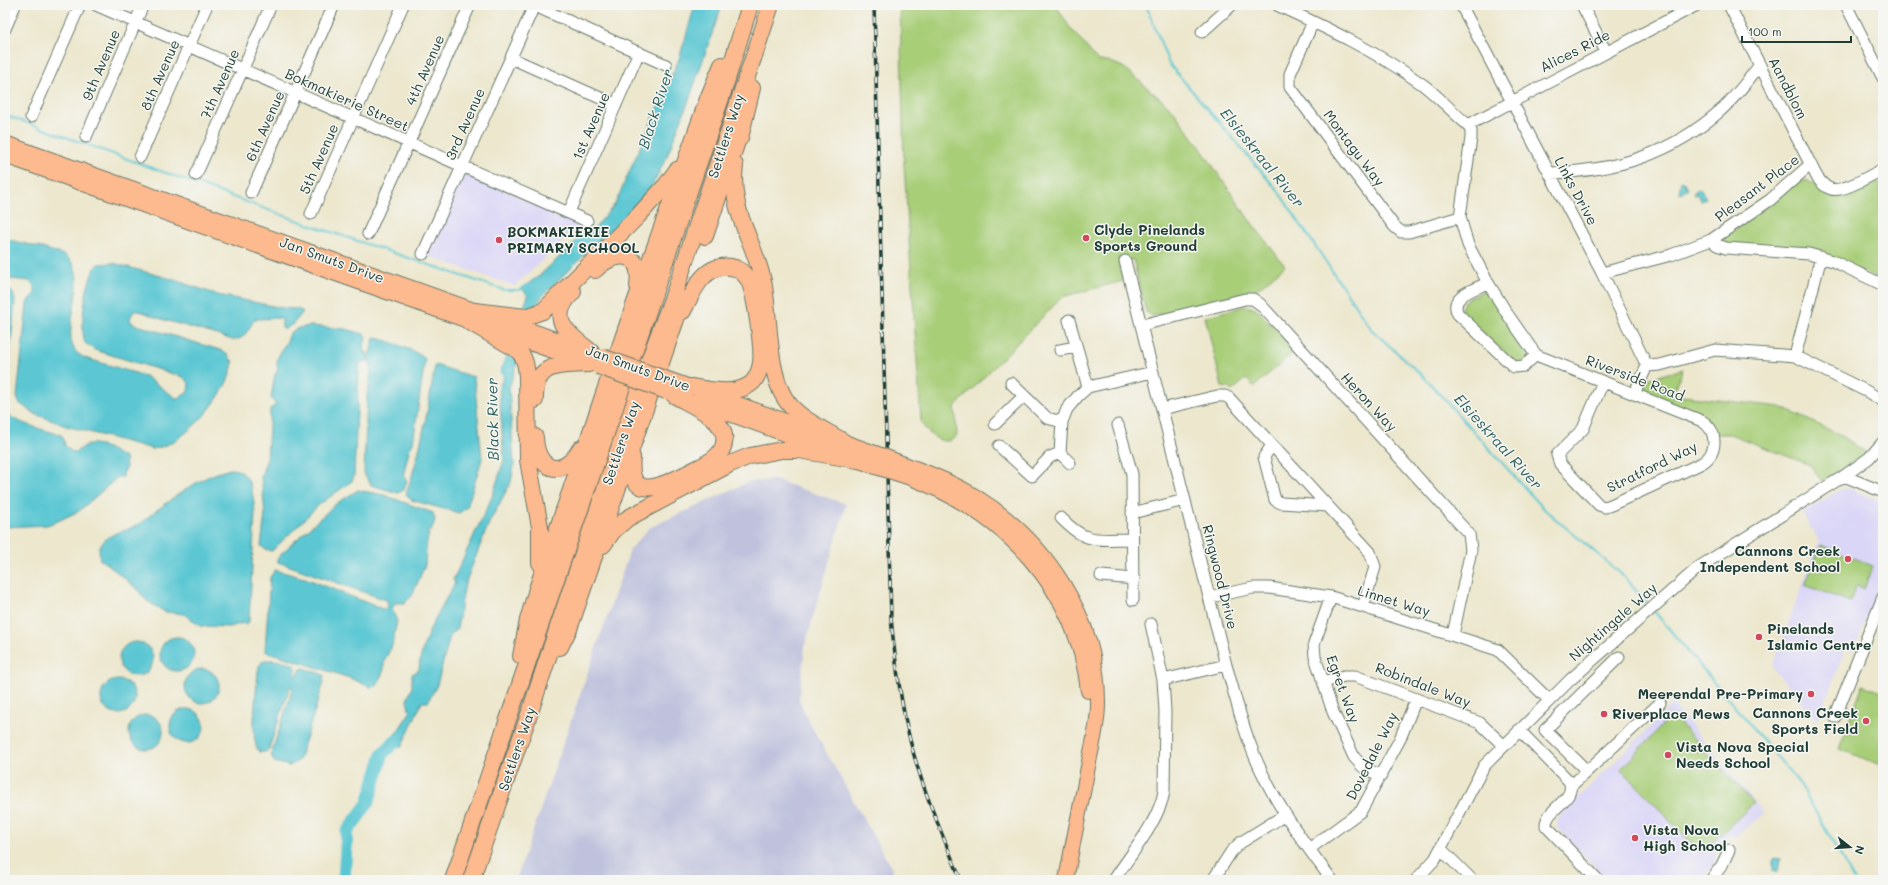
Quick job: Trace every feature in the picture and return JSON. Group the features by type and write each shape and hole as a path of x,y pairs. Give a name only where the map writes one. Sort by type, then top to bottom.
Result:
{"highway":[{"name":"Settlers Way","path":"453,880 719,106 750,5"},
{"name":"Settlers Way","path":"471,880 531,709 556,630 675,291 771,5"},
{"path":"510,716 528,620 537,589 636,300 712,88 725,59 744,24"},
{"path":"765,26 742,127 734,174 735,193 739,215 762,278 778,382 786,401 798,414 844,442"},
{"path":"531,709 569,629 742,127"},
{"path":"511,330 529,316 538,314 558,297 662,190 677,170 691,146"},
{"path":"595,360 562,326 560,312 567,298 603,262 613,257 621,256 631,260 638,269 639,278 636,300"},
{"path":"670,338 694,289 708,273 726,266 739,270 747,277 754,295 762,358 756,377 749,385 739,390 726,391 691,387"},
{"path":"471,316 511,330"},
{"path":"471,316 511,330 529,343 525,363 527,376 529,474 541,534 541,555 537,589"},
{"path":"595,360 554,366 544,372 537,381 535,394 535,442 537,452 541,460 546,465 554,468 564,467 569,464 576,455 595,419"},
{"path":"633,446 632,475 638,484 650,489 666,484 709,461 720,452 724,439 723,432 719,425 708,415 670,389"},
{"path":"591,566 613,531 628,518 745,457 771,451 799,450 858,460"}],"main road":[{"name":"Jan Smuts Drive","path":"5,143 471,316"},
{"name":"Jan Smuts Drive","path":"5,156 471,316"},
{"name":"Jan Smuts Drive","path":"511,330 529,343 595,360 858,460 878,461"},
{"name":"Jan Smuts Drive","path":"670,389 691,387 844,442 878,461 960,487 994,509 1032,543 1060,580 1083,624 1090,646 1097,683 1096,726 1066,880"}],"street":[{"path":"5,29 15,5"},
{"path":"30,117 80,5"},
{"name":"Bokmakierie Street","path":"96,5 587,221"},
{"name":"9th Avenue","path":"86,137 143,5"},
{"name":"8th Avenue","path":"140,156 207,5"},
{"name":"7th Avenue","path":"196,175 271,5"},
{"name":"6th Avenue","path":"251,193 334,5"},
{"name":"5th Avenue","path":"311,214 403,5"},
{"name":"4th Avenue","path":"368,234 470,5"},
{"path":"533,5 666,65"},
{"name":"3rd Avenue","path":"423,254 511,58 533,5"},
{"path":"1202,32 1232,5"},
{"path":"1277,5 1357,44 1395,66 1423,85 1468,125 1471,131 1471,138 1460,217 1468,244 1488,283 1536,355 1524,366 1514,367 1458,314 1455,308 1455,303 1459,298 1488,283"},
{"name":"Links Drive","path":"1461,5 1510,101 1550,173 1602,273 1647,366"},
{"path":"1582,5 1606,52"},
{"name":"Aandblom","path":"1729,5 1811,164"},
{"path":"1846,5 1883,78"},
{"name":"Alices Ride","path":"1468,125 1510,101 1694,6"},
{"name":"Montagu Way","path":"1314,22 1290,74 1290,87 1389,220 1397,230 1405,233 1460,217"},
{"name":"1st Avenue","path":"569,212 640,52"},
{"path":"511,58 616,106"},
{"path":"1550,173 1617,166 1664,149 1702,126 1720,110 1760,65"},
{"name":"Pleasant Place","path":"1602,273 1671,255 1711,240 1770,200 1811,164 1822,183 1832,189 1844,188 1882,174"},
{"name":"Pleasant Place","path":"1711,240 1717,245 1726,248 1809,254 1821,257 1883,285"},
{"path":"1795,356 1821,257"},
{"name":"Ringwood Drive","path":"1125,261 1226,665 1250,746 1285,815 1308,849 1332,880"},
{"name":"Heron Way","path":"1142,325 1245,299 1253,299 1260,304 1465,527 1469,534 1471,550 1453,635"},
{"path":"1069,320 1088,387"},
{"path":"1060,350 1076,347"},
{"path":"1634,394 1647,366 1660,365 1715,350 1795,356 1883,401"},
{"name":"Riverside Road","path":"1536,355 1702,421 1712,430 1714,437"},
{"path":"1070,463 1060,453 1062,422 1068,409 1078,396 1088,387 1153,372"},
{"name":"Stratford Way","path":"1603,382 1582,429 1557,455 1560,464 1599,505 1605,507 1611,505 1702,463 1709,456 1714,437"},
{"path":"1011,383 1047,418 1062,422"},
{"path":"995,424 1024,396"},
{"path":"1162,409 1217,396 1224,396 1235,404 1370,552 1374,560 1374,576 1363,607"},
{"path":"1118,425 1132,474 1133,600"},
{"path":"999,446 1032,476 1050,457 1060,453"},
{"path":"1272,446 1264,457 1276,500 1281,503 1328,506"},
{"name":"Nightingale Way","path":"1416,880 1428,868 1441,849 1480,772 1503,745 1549,700 1699,567 1844,476 1870,458 1882,447"},
{"path":"1844,476 1883,492"},
{"path":"1132,513 1185,500"},
{"path":"1061,518 1074,532 1089,539 1132,539"},
{"path":"1101,576 1134,579"},
{"name":"Linnet Way","path":"1210,597 1253,588 1269,588 1331,597 1498,650 1549,700"},
{"name":"Egret Way","path":"1331,597 1314,644 1315,657 1333,712 1358,763 1381,776"},
{"path":"1835,716 1883,597"},
{"path":"1114,880 1157,815 1163,801 1165,726 1164,680 1151,624"},
{"path":"1587,771 1545,730 1619,657"},
{"path":"1164,680 1226,665"},
{"name":"Robindale Way","path":"1324,682 1344,676 1355,676 1480,723 1503,745"},
{"name":"Dovedale Way","path":"1308,849 1361,811 1400,739 1416,699"},
{"path":"1571,786 1660,703"},
{"path":"1519,730 1569,781 1571,786 1567,797 1549,816 1546,821 1546,826 1598,880"},
{"path":"1213,880 1231,852 1240,843 1285,815"},
{"path":"1441,849 1472,880"},
{"path":"1711,880 1722,865 1729,850"}],"shaded area":[{"name":"BOKMAKIERIE PRIMARY SCHOOL","path":"463,172 582,224 514,286 428,256"},
{"path":"775,480 846,504 805,645 799,700 808,720 898,880 516,880 630,550 649,528 748,482"},
{"name":"Cannons Creek Independent School","path":"1848,488 1883,502 1883,577 1853,652 1845,650 1817,721 1772,667 1819,541 1802,513 1841,489"},
{"name":"Vista Nova Special Needs School","path":"1673,704 1764,813 1735,837 1727,836 1717,846 1715,865 1700,880 1608,880 1557,827 1557,819"}],"green space":[{"name":"Clyde Pinelands Sports Ground","path":"900,5 1056,5 1068,25 1098,61 1108,61 1123,67 1172,109 1200,147 1248,218 1285,266 1256,290 1153,316 1146,312 1133,259 1119,263 1123,281 1062,297 955,407 957,435 948,441 937,439 924,427 921,422 904,165"},
{"path":"1802,180 1811,183 1826,193 1835,195 1872,180 1882,186 1883,281 1827,256 1725,244 1720,240"},
{"path":"1485,290 1490,292 1532,356 1520,366 1461,313 1461,308 1468,298"},
{"path":"1245,306 1256,308 1295,351 1254,387 1246,379 1232,391 1228,388 1222,387 1205,317"},
{"path":"1683,369 1673,395 1781,407 1842,436 1867,453 1822,481 1810,465 1730,434 1718,434 1641,391 1643,380"},
{"path":"1821,545 1873,566 1864,589 1856,586 1850,602 1805,585"},
{"name":"Cannons Creek Sports Field","path":"1863,685 1883,693 1883,766 1839,749"},
{"path":"1672,715 1754,803 1701,853 1621,769"}],"water":[{"name":"Black River","path":"695,5 722,5 688,103 667,156 651,188 631,210 543,295 538,302 509,388 514,465 511,482 489,523 465,584 457,629 450,636 437,685 428,702 422,702 402,746 383,753 382,748 397,732 411,711 407,700 412,688 412,674 419,670 423,647 427,636 455,583 453,580 492,497 504,460 499,387 504,377 500,372 528,296 522,288 539,276 582,236 595,228 615,204 679,59"},
{"path":"1681,181 1684,182 1687,190 1679,193"},
{"path":"1700,188 1706,198 1701,201 1694,192"},
{"path":"5,239 55,252 67,257 75,267 77,281 71,326 71,340 75,351 85,358 145,376 176,398 179,398 188,392 189,383 183,377 95,350 85,343 83,336 83,314 90,279 98,264 113,263 168,278 218,295 283,308 298,309 303,312 293,324 285,329 282,327 282,318 255,319 244,336 233,340 134,311 130,318 131,322 220,350 228,355 233,362 224,388 204,416 179,438 166,445 153,449 66,426 35,414 19,403 17,397 27,304 29,299 35,294 35,287 29,281 10,279 6,283 7,288 13,293 15,301 5,399"},
{"path":"311,326 346,329 364,334 366,337 363,350 365,353 368,353 367,361 360,363 359,368 354,476 352,481 320,504 272,551 266,550 261,546 265,514 261,476 267,459 270,409 276,405 271,398 275,374 278,370 277,360 290,333 298,328"},
{"path":"374,338 401,346 422,356 425,359 413,443 409,450 403,476 407,480 404,490 398,493 371,485 364,474 367,394 370,382 371,363 368,361"},
{"path":"435,365 474,377 482,459 467,507 459,513 411,500 406,494 420,446"},
{"path":"5,399 8,413 11,417 40,429 61,435 65,445 72,452 77,451 89,444 94,444 108,448 125,458 126,468 123,477 118,477 79,511 47,525 5,527"},
{"path":"231,469 238,470 247,479 252,492 255,513 249,622 245,625 243,623 230,627 200,626 184,614 165,612 147,601 136,588 100,560 99,548 106,539 116,533 140,524 151,514 200,481"},
{"path":"358,490 384,495 433,513 435,520 431,532 429,530 427,534 429,534 426,546 425,565 412,596 405,603 395,603 392,609 397,621 392,646 384,661 384,669 377,686 370,687 350,678 265,651 270,577 275,570 308,579 382,609 386,609 388,602 386,600 278,562 277,559 337,503"},
{"path":"174,637 180,637 189,642 193,648 193,660 189,666 180,671 174,671 165,666 160,657 160,651 165,642"},
{"path":"136,642 142,643 148,647 152,653 152,665 148,671 142,675 136,676 130,675 124,671 120,665 119,659 120,653 124,647 130,643"},
{"path":"264,660 275,660 293,664 295,667 295,675 298,675 300,670 304,668 324,675 323,685 299,760 290,766 274,762 271,754 293,688 290,687 269,749 266,752 259,752 256,746 254,737 254,713 256,689 259,666"},
{"path":"205,669 214,674 218,679 218,693 214,698 209,702 199,703 195,702 186,693 185,683 186,679 195,670"},
{"path":"118,680 130,685 135,697 130,709 118,714 106,709 101,697 106,685"},
{"path":"184,709 190,709 199,714 203,720 203,732 199,738 190,743 184,743 175,738 170,729 170,723 175,714"},
{"path":"146,715 158,720 163,732 158,744 146,749 134,744 129,732 134,720"},
{"path":"1775,858 1780,859 1778,871 1773,870 1773,861"}],"waterway":[{"name":"Elsieskraal River","path":"1146,5 1169,64 1278,191 1372,330 1425,378 1545,510 1620,573 1650,606"},
{"path":"5,115 313,226 504,290 519,290 526,285"},
{"name":"Elsieskraal River","path":"1654,611 1800,784 1854,880"},
{"name":"Black River","path":"344,880 347,832 368,803 383,753 396,741"}],"railway":[{"path":"874,5 891,618 896,664 906,725 920,776 961,880"}],"place":[{"name":"Clyde Pinelands Sports Ground","path":"1086,238"},
{"name":"BOKMAKIERIE PRIMARY SCHOOL","path":"499,240"},
{"name":"Cannons Creek Independent School","path":"1848,559"},
{"name":"Pinelands Islamic Centre","path":"1759,637"},
{"name":"Meerendal Pre-Primary","path":"1811,694"},
{"name":"Riverplace Mews","path":"1604,714"},
{"name":"Cannons Creek Sports Field","path":"1866,721"},
{"name":"Vista Nova Special Needs School","path":"1668,755"},
{"name":"Vista Nova High School","path":"1635,838"}]}
